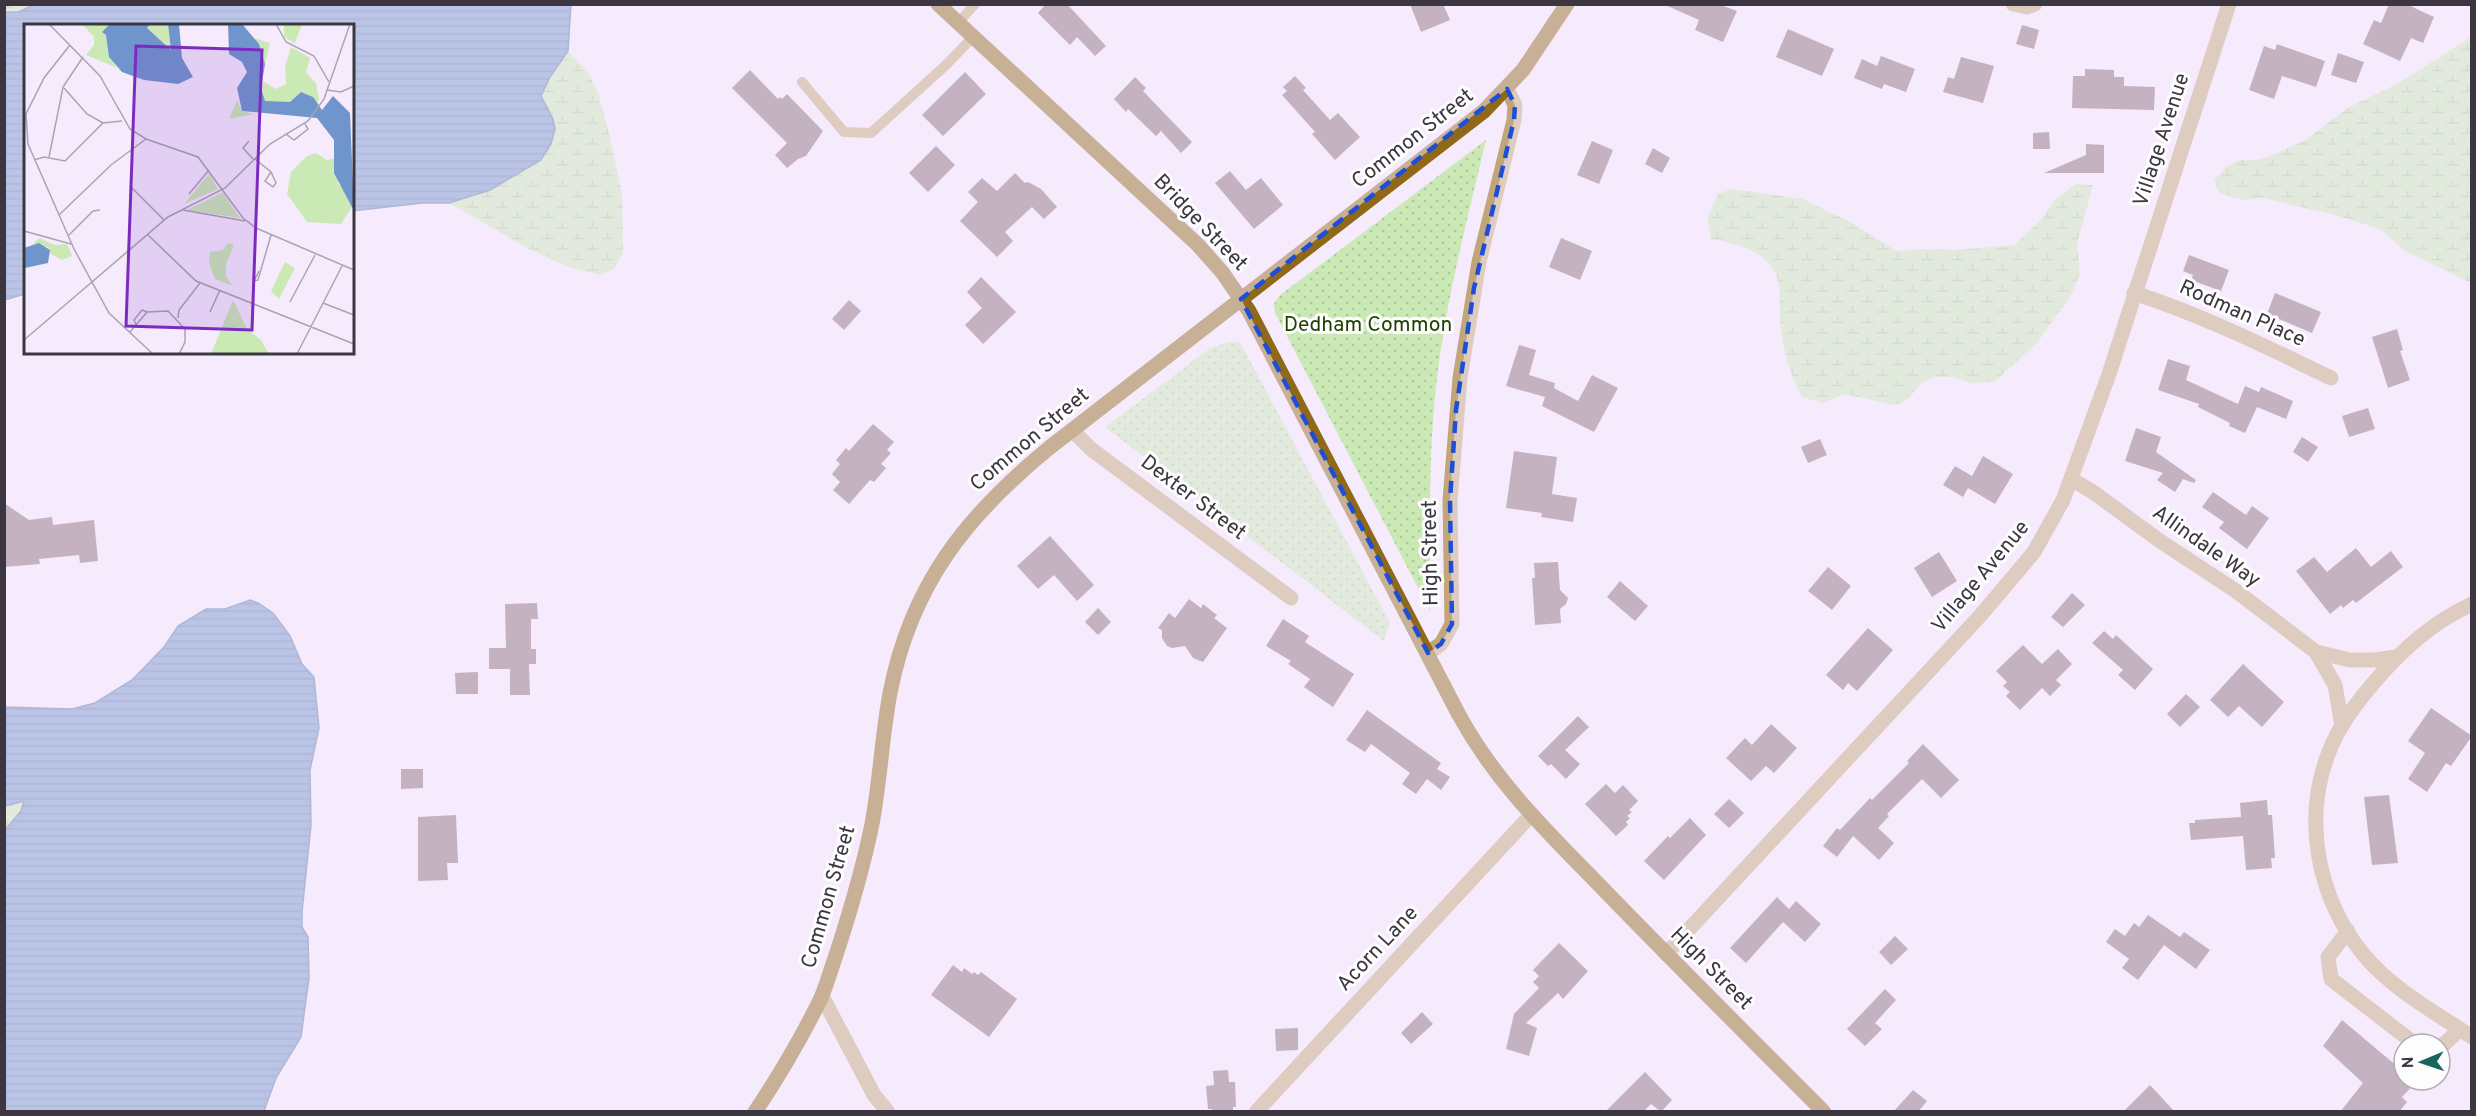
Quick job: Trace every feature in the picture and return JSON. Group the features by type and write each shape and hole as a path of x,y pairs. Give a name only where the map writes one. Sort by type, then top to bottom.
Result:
{"main road":[{"name":"Bridge Street","path":"938,4 1198,245 1222,272 1241,299 1428,653"},
{"path":"1507,89 1542,45 1567,4"},
{"name":"Common Street","path":"755,1112 773,1085 822,996 846,924 872,823 890,693 902,647 914,614 939,566 971,521 1011,480 1072,430 1471,122 1507,89"},
{"name":"High Street","path":"1428,653 1459,715 1485,759 1502,782 1666,954 1824,1112"}],"street":[{"path":"2013,4 2026,7 2035,4"},
{"name":"Village Avenue","path":"1666,954 2011,581 2034,552 2050,526 2071,479 2108,376 2229,4"},
{"name":"High Street","path":"1428,653 1441,645 1452,624 1450,500 1456,410 1474,288 1514,120 1515,105 1507,89"},
{"name":"Rodman Place","path":"2134,292 2171,305 2245,337 2331,378"},
{"name":"Dexter Street","path":"1072,430 1092,449 1291,598"},
{"name":"Allindale Way","path":"2071,479 2227,585 2316,652 2328,657 2350,660 2396,657"},
{"path":"2452,1041 2466,1033 2395,984 2373,964 2348,931 2326,888 2318,857 2315,829 2323,769 2342,726 2371,686 2396,657 2428,628 2472,604"},
{"name":"Allindale Way","path":"2316,652 2335,685 2342,726"},
{"name":"Acorn Lane","path":"1256,1112 1531,815"},
{"path":"2348,931 2328,957 2331,979 2399,1032"},
{"path":"822,996 874,1095 888,1112"}],"lane":[{"path":"958,23 975,4"},
{"path":"802,82 844,132 871,133 946,65 973,37"}],"highlighted area":[{"path":"1507,89 1515,105 1514,120 1474,288 1456,410 1450,500 1452,624 1441,644 1428,653 1263,337 1241,299"}],"green space":[{"path":"4,5 36,5 18,12 5,12"},
{"path":"2471,37 2471,283 2405,251 2380,229 2335,215 2262,198 2243,200 2219,193 2214,180 2227,166 2240,160 2256,160 2270,156 2307,139 2349,107 2399,83"},
{"path":"568,51 588,72 598,93 622,193 623,253 614,269 600,275 569,267 529,249 449,203 490,190 541,160 553,119 541,96 550,77"},
{"name":"Dedham Common","path":"1486,140 1451,293 1436,387 1431,471 1430,611 1275,313 1274,304 1279,296"},
{"path":"2076,184 2093,185 2077,244 2080,274 2070,297 2037,343 1994,382 1970,383 1953,377 1934,377 1923,382 1903,403 1893,405 1844,394 1823,403 1802,397 1790,370 1785,351 1780,322 1779,286 1774,271 1760,256 1751,251 1731,243 1711,239 1707,219 1718,194 1732,189 1803,199 1848,221 1897,251 1955,250 2014,245 2042,219 2055,199"},
{"name":"Dedham Common","path":"1228,342 1240,342 1390,623 1384,641 1105,427 1209,349"},
{"path":"24,800 21,811 5,830 5,806"}],"water":[{"path":"36,4 571,4 568,51 550,77 541,96 553,119 555,129 551,144 541,160 490,190 449,203 422,203 354,211 354,24 24,24 24,294 5,300 5,12 18,12"},
{"path":"250,600 273,613 290,636 302,664 314,677 319,728 310,770 311,825 302,912 302,927 308,937 309,978 301,1037 276,1078 264,1111 5,1111 5,830 21,811 24,801 5,806 5,707 72,709 95,703 132,680 164,647 178,626 206,609 225,609"}],"building":[{"path":"1046,4 1067,4 1106,46 1095,56 1077,37 1070,45 1038,13"},
{"path":"1410,4 1443,4 1450,20 1421,32"},
{"path":"1663,4 1718,4 1737,11 1723,42 1695,30 1699,20"},
{"path":"2389,4 2406,4 2434,17 2423,43 2411,38 2400,61 2363,44 2374,20 2381,23"},
{"path":"2022,25 2039,30 2034,49 2016,44"},
{"path":"1788,29 1834,49 1822,76 1776,57"},
{"path":"2277,44 2325,61 2316,87 2282,76 2274,99 2249,90 2264,46 2275,50"},
{"path":"2338,53 2364,62 2356,83 2331,75"},
{"path":"1881,56 1915,69 1906,92 1884,84 1882,89 1854,78 1862,59 1877,66"},
{"path":"1961,57 1994,66 1983,103 1943,92 1948,77 1954,79"},
{"path":"2085,69 2114,70 2114,77 2124,77 2124,86 2155,87 2154,110 2072,108 2073,76 2085,76"},
{"path":"750,70 778,99 780,97 782,99 787,94 823,131 806,156 787,168 775,155 787,143 732,88"},
{"path":"965,72 986,94 943,136 922,115"},
{"path":"1295,76 1306,88 1303,90 1330,120 1338,113 1360,137 1335,160 1312,134 1315,132 1282,95 1287,91 1283,87"},
{"path":"1135,77 1146,88 1143,91 1192,142 1181,153 1161,131 1156,136 1128,109 1126,112 1114,99"},
{"path":"2049,132 2050,149 2033,149 2033,133"},
{"path":"1592,141 1613,150 1599,184 1577,175"},
{"path":"2086,144 2104,145 2104,173 2044,173 2086,155"},
{"path":"936,146 955,165 928,192 909,173"},
{"path":"1653,148 1670,158 1662,173 1645,164"},
{"path":"1230,171 1246,190 1261,178 1283,205 1254,229 1215,183"},
{"path":"1015,173 1025,183 1028,182 1041,189 1057,207 1044,219 1032,207 1005,232 1013,241 997,257 960,221 978,202 968,192 982,178 997,191"},
{"path":"1561,238 1592,251 1580,280 1549,267"},
{"path":"2189,255 2229,270 2221,291 2191,280 2193,275 2183,271"},
{"path":"981,277 1016,312 983,344 965,325 982,308 967,292"},
{"path":"2275,293 2321,312 2312,333 2267,314"},
{"path":"849,300 861,311 844,330 832,319"},
{"path":"2397,329 2403,350 2400,351 2410,380 2388,388 2372,337"},
{"path":"1519,345 1536,350 1529,375 1555,383 1554,388 1578,401 1592,375 1618,388 1594,432 1542,406 1545,397 1506,386"},
{"path":"2168,359 2190,366 2186,380 2238,404 2245,386 2259,392 2261,387 2293,401 2286,419 2257,407 2245,433 2198,407 2199,404 2158,390"},
{"path":"2368,408 2375,429 2349,437 2342,416"},
{"path":"873,424 894,442 887,450 891,453 881,464 886,468 874,482 870,480 849,504 833,490 840,482 832,474 840,464 836,460 846,448 849,451"},
{"path":"2136,428 2161,437 2156,452 2196,480 2194,483 2183,479 2175,492 2157,480 2163,473 2125,461"},
{"path":"2302,437 2318,447 2308,462 2293,452"},
{"path":"1820,439 1827,455 1808,463 1801,447"},
{"path":"1514,451 1557,457 1552,494 1577,498 1573,522 1541,517 1542,513 1506,508"},
{"path":"1983,456 2013,474 1995,504 1968,488 1963,497 1943,485 1955,466 1972,476"},
{"path":"2213,492 2246,515 2252,506 2269,518 2247,549 2219,528 2224,522 2202,507"},
{"path":"4,503 29,520 52,517 53,525 94,520 98,561 80,563 79,555 39,559 40,564 4,567"},
{"path":"1050,536 1094,585 1077,601 1054,575 1038,589 1017,566"},
{"path":"2356,548 2371,567 2391,551 2403,567 2356,603 2353,600 2343,608 2341,605 2330,614 2296,571 2314,557 2327,572"},
{"path":"1939,552 1957,581 1932,597 1914,568"},
{"path":"1558,562 1560,590 1568,598 1566,604 1560,609 1561,623 1535,625 1532,578 1535,578 1534,563"},
{"path":"1828,567 1851,586 1832,610 1808,591"},
{"path":"1620,581 1648,606 1635,621 1607,597"},
{"path":"2072,593 2085,605 2063,627 2051,617"},
{"path":"1189,599 1201,608 1203,604 1217,615 1214,618 1227,628 1203,662 1193,658 1185,646 1172,648 1167,646 1162,638 1162,630 1158,628 1169,613 1175,618"},
{"path":"537,603 538,619 531,619 531,649 536,649 536,664 529,664 530,695 510,695 510,669 489,669 489,648 506,648 505,604"},
{"path":"1098,608 1111,622 1098,635 1085,622"},
{"path":"1283,619 1309,636 1305,642 1354,674 1333,707 1304,687 1310,679 1288,664 1291,661 1266,646"},
{"path":"1868,628 1893,650 1857,691 1848,683 1843,690 1826,675"},
{"path":"2104,631 2113,639 2116,635 2153,669 2135,690 2118,675 2123,670 2092,643"},
{"path":"2023,645 2042,664 2058,649 2072,664 2056,680 2061,685 2050,696 2042,688 2020,710 2006,696 2010,692 2003,686 2007,682 1996,671"},
{"path":"2243,664 2284,702 2262,727 2239,706 2228,717 2210,700"},
{"path":"478,672 478,694 456,694 455,673"},
{"path":"2186,694 2200,707 2180,727 2167,714"},
{"path":"2431,708 2472,736 2451,766 2446,763 2427,792 2408,779 2425,753 2408,741"},
{"path":"1367,710 1441,763 1437,769 1450,777 1441,790 1427,779 1416,794 1402,784 1410,773 1371,744 1365,752 1346,740"},
{"path":"1578,716 1589,727 1565,750 1580,764 1566,779 1551,764 1548,766 1538,756"},
{"path":"1771,724 1797,748 1774,773 1766,766 1751,781 1726,758 1745,738 1752,745"},
{"path":"1923,744 1959,780 1941,798 1922,779 1887,814 1889,816 1878,828 1894,843 1879,860 1853,836 1837,857 1823,846 1837,828 1840,830 1870,798 1872,800 1909,763 1907,761"},
{"path":"401,769 423,769 423,788 401,789"},
{"path":"1606,784 1615,793 1623,785 1638,801 1629,810 1632,812 1627,816 1630,818 1626,822 1628,825 1616,836 1585,804"},
{"path":"2389,795 2398,863 2372,865 2364,797"},
{"path":"1729,799 1744,813 1729,828 1714,814"},
{"path":"2267,800 2268,815 2272,815 2275,858 2271,858 2272,868 2246,870 2243,836 2191,840 2189,823 2195,823 2195,820 2241,817 2240,803"},
{"path":"456,815 458,863 447,863 448,880 418,881 418,817"},
{"path":"1690,818 1706,835 1664,880 1644,861 1668,836 1670,838"},
{"path":"1777,897 1789,909 1796,901 1821,924 1805,942 1783,922 1746,963 1730,948"},
{"path":"2148,915 2180,937 2184,932 2210,950 2196,969 2164,945 2138,980 2122,968 2129,959 2106,942 2115,929 2125,936 2134,923 2139,927"},
{"path":"1895,936 1908,949 1891,965 1879,952"},
{"path":"1559,943 1588,971 1563,999 1558,993 1526,1023 1537,1028 1529,1056 1506,1049 1514,1014 1539,988 1533,982 1539,976 1533,970"},
{"path":"953,965 962,972 964,968 972,974 974,972 978,975 981,972 1017,999 989,1037 931,995"},
{"path":"1885,989 1896,1000 1875,1023 1882,1029 1865,1046 1847,1029"},
{"path":"1422,1012 1433,1024 1411,1044 1401,1033"},
{"path":"2342,1020 2392,1062 2392,1092 2407,1092 2402,1097 2407,1102 2399,1112 2340,1112 2363,1083 2323,1046"},
{"path":"1298,1028 1298,1050 1276,1051 1275,1029"},
{"path":"1228,1070 1229,1082 1235,1082 1236,1107 1233,1107 1233,1112 1213,1112 1212,1109 1208,1109 1206,1086 1214,1085 1213,1071"},
{"path":"1645,1072 1672,1100 1661,1112 1651,1104 1643,1112 1605,1112"},
{"path":"2150,1085 2175,1112 2123,1112"},
{"path":"1913,1090 1927,1101 1918,1112 1893,1112"}]}
